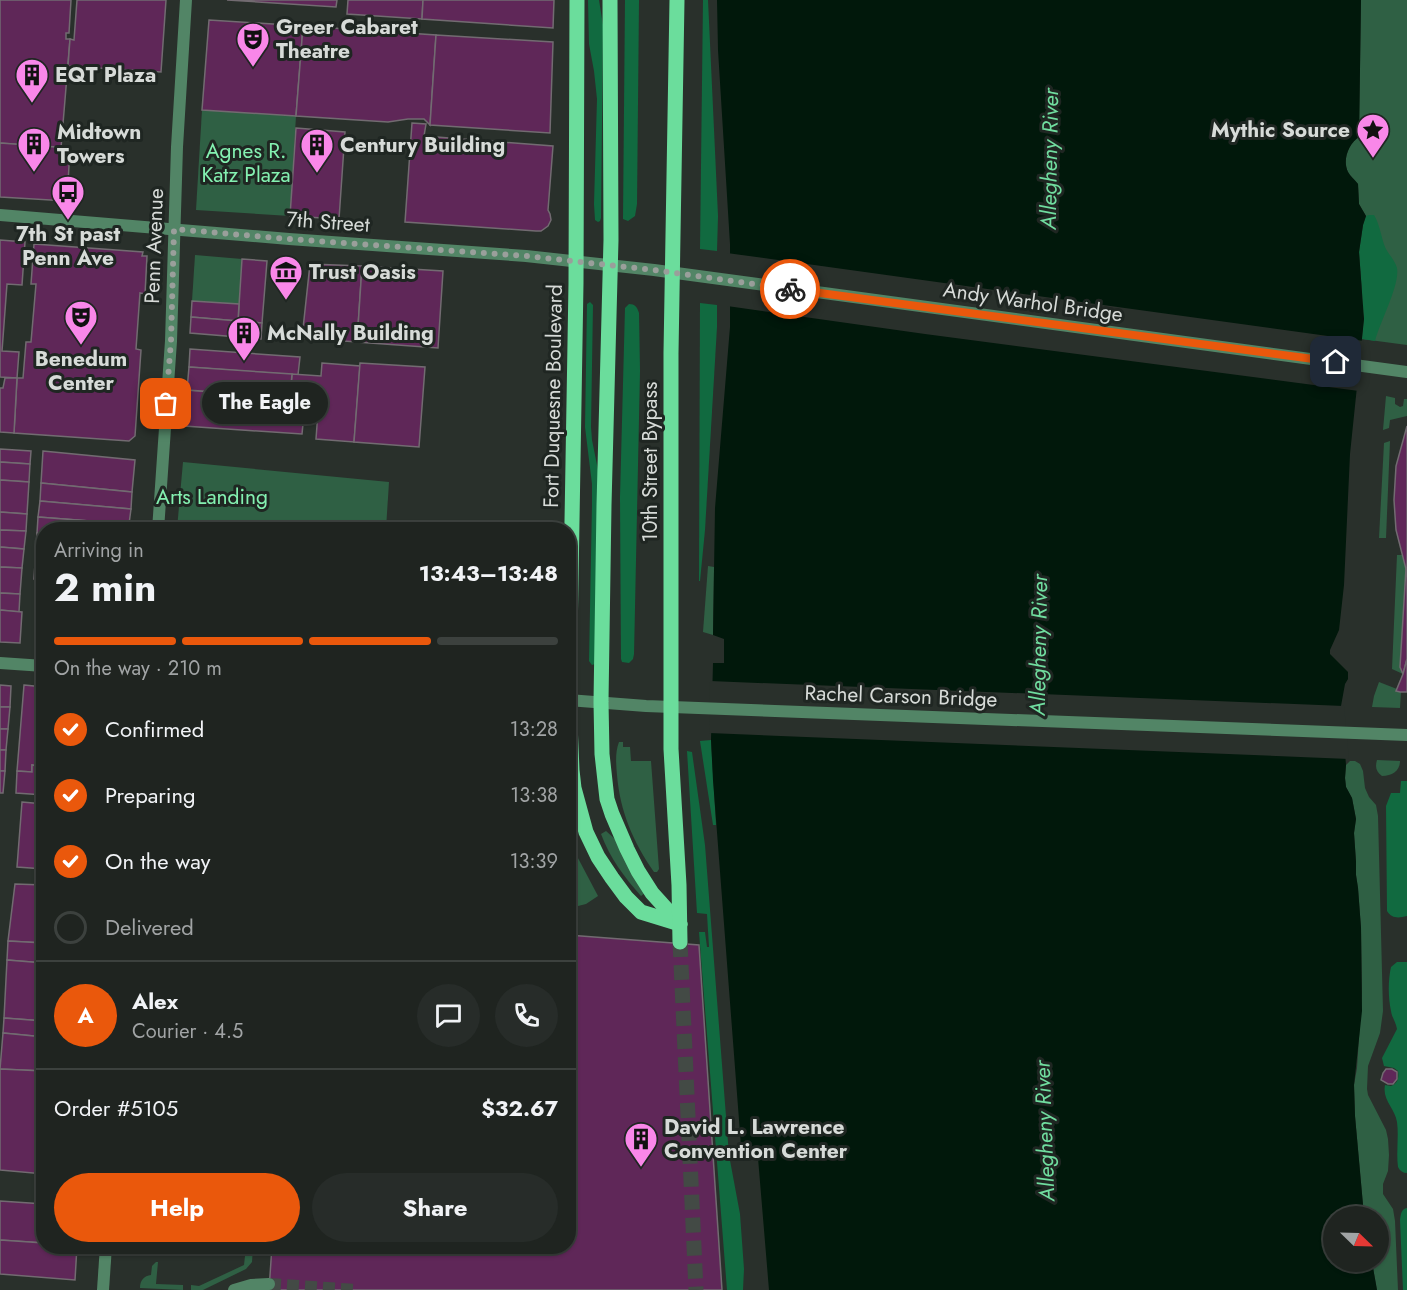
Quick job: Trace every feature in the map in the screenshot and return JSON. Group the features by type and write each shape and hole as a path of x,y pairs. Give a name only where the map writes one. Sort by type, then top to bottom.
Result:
{"main road":[{"name":"Fort Duquesne Boulevard","path":"572,522 577,0"},
{"path":"610,0 610,265 603,505 602,754 607,799 612,813 638,871 652,893 680,924 680,942"},
{"name":"10th Street Bypass","path":"677,0 671,353 671,749 680,924"},
{"name":"Fort Duquesne Boulevard","path":"576,795 586,832 598,856 627,897 641,912 680,924"}],"street":[{"name":"Penn Avenue","path":"159,522 171,341 179,95 186,0"},
{"name":"7th Street","path":"0,215 526,256 654,270"},
{"name":"Andy Warhol Bridge","path":"654,270 1407,372"},
{"path":"0,663 36,665"},
{"name":"Rachel Carson Bridge","path":"576,700 646,706 1407,735"},
{"path":"103,1290 105,1254"},
{"path":"234,1290 251,1285 269,1284"}],"green space":[{"path":"588,0 599,0 603,25 601,218 598,222 595,220 594,204 597,99 589,44"},
{"path":"625,0 639,0 637,204 635,216 628,221 623,219"},
{"path":"703,0 708,0 718,216 717,251 700,249"},
{"path":"1361,0 1407,0 1407,345 1362,339 1364,319 1361,301 1366,216 1359,204 1358,184 1346,167 1346,157 1359,137"},
{"name":"Agnes R. Katz Plaza","path":"202,110 296,116 290,216 196,210"},
{"path":"1374,215 1385,247 1397,268 1393,294 1375,341 1362,339 1364,319 1359,252 1363,225 1366,216"},
{"path":"195,255 242,259 239,304 192,301"},
{"path":"590,302 593,305 591,427 598,470 595,664 592,665 589,661 592,484 585,427 587,304"},
{"path":"700,303 717,305 717,327 705,530 699,581"},
{"path":"629,304 636,306 639,313 640,371 634,654 629,663 622,662 621,659 620,497 625,308"},
{"path":"1386,396 1395,398 1395,404 1400,407 1403,406 1404,399 1407,399 1407,416 1390,420 1389,428 1383,430"},
{"path":"1390,441 1386,538 1379,538 1384,443"},
{"name":"Arts Landing","path":"183,462 389,482 386,522 178,522"},
{"path":"1397,555 1402,555 1406,568 1400,667 1403,674 1392,669"},
{"path":"708,566 714,567 713,635 703,632"},
{"path":"1379,682 1401,692 1400,708 1372,707"},
{"path":"711,740 716,825 713,825 700,741"},
{"path":"619,742 623,742 623,747 630,747 631,761 651,761 659,869 657,872 654,872 640,849 624,814 617,771 616,754"},
{"path":"687,751 692,752 705,845 729,1155 740,1214 744,1269 743,1290 727,1290 699,932 705,932 707,947 709,947 707,914 697,913"},
{"path":"1377,760 1400,761 1400,765 1395,772 1382,776 1376,769"},
{"path":"1350,761 1360,764 1365,788 1376,805 1378,816 1383,1011 1380,1033 1368,1066 1367,1089 1388,1139 1388,1171 1383,1184 1383,1194 1393,1209 1395,1221 1398,1290 1377,1290 1374,1272 1389,1272 1389,1206 1363,1206 1354,1085 1362,992 1361,928 1354,833 1356,819 1352,798 1346,787 1346,765"},
{"path":"1401,781 1407,781 1407,916 1393,917 1387,911 1386,806 1391,793 1400,793"},
{"path":"606,831 615,839 645,893 641,896 613,859 601,834"},
{"path":"576,854 598,896 586,904 576,906"},
{"path":"1397,962 1407,962 1407,1173 1402,1172 1398,1167 1397,1122 1385,1095 1385,1085 1391,1086 1397,1082 1398,1071 1384,1066 1382,1058 1397,1029 1389,1000 1389,977 1391,967"},
{"path":"1407,1208 1407,1290 1403,1290 1400,1220 1402,1211"},
{"path":"245,1254 253,1254 252,1262 246,1269 203,1290 191,1290 191,1285 199,1286 244,1265"},
{"path":"158,1262 156,1284 183,1285 183,1290 140,1288 143,1279 151,1275 152,1266"}],"water":[{"name":"Allegheny River","path":"717,0 1361,0 1359,137 1346,157 1346,167 1358,184 1359,204 1366,216 1359,252 1364,319 1350,454 1344,585 1339,630 1330,654 1348,672 1341,706 1346,787 1352,798 1356,819 1354,833 1361,928 1362,1011 1354,1085 1363,1206 1323,1206 1323,1272 1374,1272 1377,1290 769,1290 758,1158 742,1159 711,740 713,663 724,663 724,639 713,635 715,508 730,327 730,244"}],"pier":[{"path":"727,253 1364,341 1359,391 727,306"},
{"path":"710,681 1344,706 1349,759 709,733"}],"building":[{"name":"EQT Plaza","path":"0,0 71,0 69,33 66,33 66,39 70,39 61,148 0,143"},
{"path":"77,0 166,0 161,72 68,66 70,39 74,40"},
{"path":"227,0 337,0 336,7"},
{"path":"348,0 423,0 422,19 347,14"},
{"path":"423,0 554,0 553,28 422,19"},
{"name":"Greer Cabaret Theatre","path":"209,20 303,26 296,116 202,110"},
{"path":"303,26 436,35 430,125 424,119 388,122 296,116"},
{"path":"436,35 553,42 550,133 430,125"},
{"path":"412,123 426,124 424,136 553,146 548,210 551,220 548,226 541,231 536,231 405,222"},
{"name":"Century Building","path":"296,128 345,132 339,219 290,216"},
{"name":"Midtown Towers","path":"0,143 70,148 67,201 0,197"},
{"path":"0,240 25,242 22,285 7,284 2,351 19,352 17,378 0,377"},
{"name":"Benedum Center","path":"34,244 143,252 142,256 147,256 145,294 140,293 136,349 141,350 135,436 129,441 14,433 17,378 23,378 26,342 31,342 36,284 31,284"},
{"path":"242,259 267,261 262,323 238,321"},
{"path":"310,264 362,266 357,342 302,338"},
{"path":"362,266 443,271 438,348 357,342"},
{"path":"192,301 239,304 238,321 191,317"},
{"path":"191,317 262,323 261,339 190,333"},
{"name":"McNally Building","path":"190,349 300,357 298,375 189,367"},
{"path":"322,363 360,366 354,442 316,439 318,412 304,411 303,416 307,416 307,424 303,424 302,434 184,426 187,390 290,397 292,374 321,376"},
{"path":"360,363 425,367 419,447 354,442"},
{"path":"189,367 292,374 290,397 187,390"},
{"path":"5,378 17,378 14,433 0,432 0,388 3,388"},
{"path":"1407,426 1407,573 1396,530 1394,500 1396,466"},
{"path":"0,449 31,451 30,464 0,462"},
{"path":"43,451 135,460 132,492 41,483"},
{"path":"0,462 30,464 29,482 0,480"},
{"path":"0,480 29,482 27,514 0,512"},
{"path":"41,483 132,492 131,509 40,501"},
{"path":"40,501 131,509 129,522 38,517"},
{"path":"0,512 27,514 26,531 0,530"},
{"path":"38,517 103,522 38,522"},
{"path":"0,530 26,531 24,549 0,547"},
{"path":"0,547 24,549 22,568 0,567"},
{"path":"36,548 36,579 34,579"},
{"path":"0,567 22,568 20,594 0,593"},
{"path":"1406,568 1407,659 1403,674 1400,667"},
{"path":"0,593 20,594 19,612 0,610"},
{"path":"0,610 22,612 20,643 0,642"},
{"path":"1407,659 1407,692 1396,691 1403,674"},
{"path":"0,685 11,686 10,707 0,707"},
{"path":"24,685 36,686 36,766 32,765 32,772 17,771"},
{"path":"0,707 10,707 8,729 0,729"},
{"path":"0,729 8,729 6,750 0,750"},
{"path":"0,750 6,750 5,771 0,771"},
{"path":"32,765 36,766 36,794 16,793 17,771 32,772"},
{"path":"0,771 5,771 3,793 0,793"},
{"path":"22,802 36,803 36,868 17,867"},
{"path":"15,884 36,885 36,943 8,941"},
{"name":"David L. Lawrence Convention Center","path":"576,936 699,945 722,1290 269,1290 271,1254 576,1254"},
{"path":"8,941 36,943 36,962 7,960"},
{"path":"7,960 36,962 36,1020 4,1018"},
{"path":"4,1018 36,1020 36,1036 3,1033"},
{"path":"3,1033 36,1036 36,1071 0,1069"},
{"path":"0,1069 36,1071 36,1173 0,1170"},
{"path":"1386,1069 1397,1072 1397,1079 1393,1084 1381,1080"},
{"path":"0,1201 36,1203 36,1242 0,1240"},
{"path":"0,1240 36,1242 36,1254 77,1254 75,1280 0,1274"}],"tunnel":[{"path":"680,942 696,1290"},
{"path":"269,1284 357,1290"}],"way so far":[{"path":"166,404 171,341 174,229 526,256 654,270 790,289"}],"place":[{"name":"Greer Cabaret Theatre","path":"253,68"},
{"name":"EQT Plaza","path":"32,104"},
{"name":"Mythic Source","path":"1373,159"},
{"name":"Midtown Towers","path":"34,173"},
{"name":"Century Building","path":"317,174"},
{"name":"7th St past Penn Ave","path":"68,221"},
{"name":"Trust Oasis","path":"286,301"},
{"name":"Benedum Center","path":"81,346"},
{"name":"McNally Building","path":"244,362"},
{"name":"The Eagle","path":"166,404"},
{"name":"David L. Lawrence Convention Center","path":"641,1168"}],"route":[{"path":"790,289 1336,362"}]}
